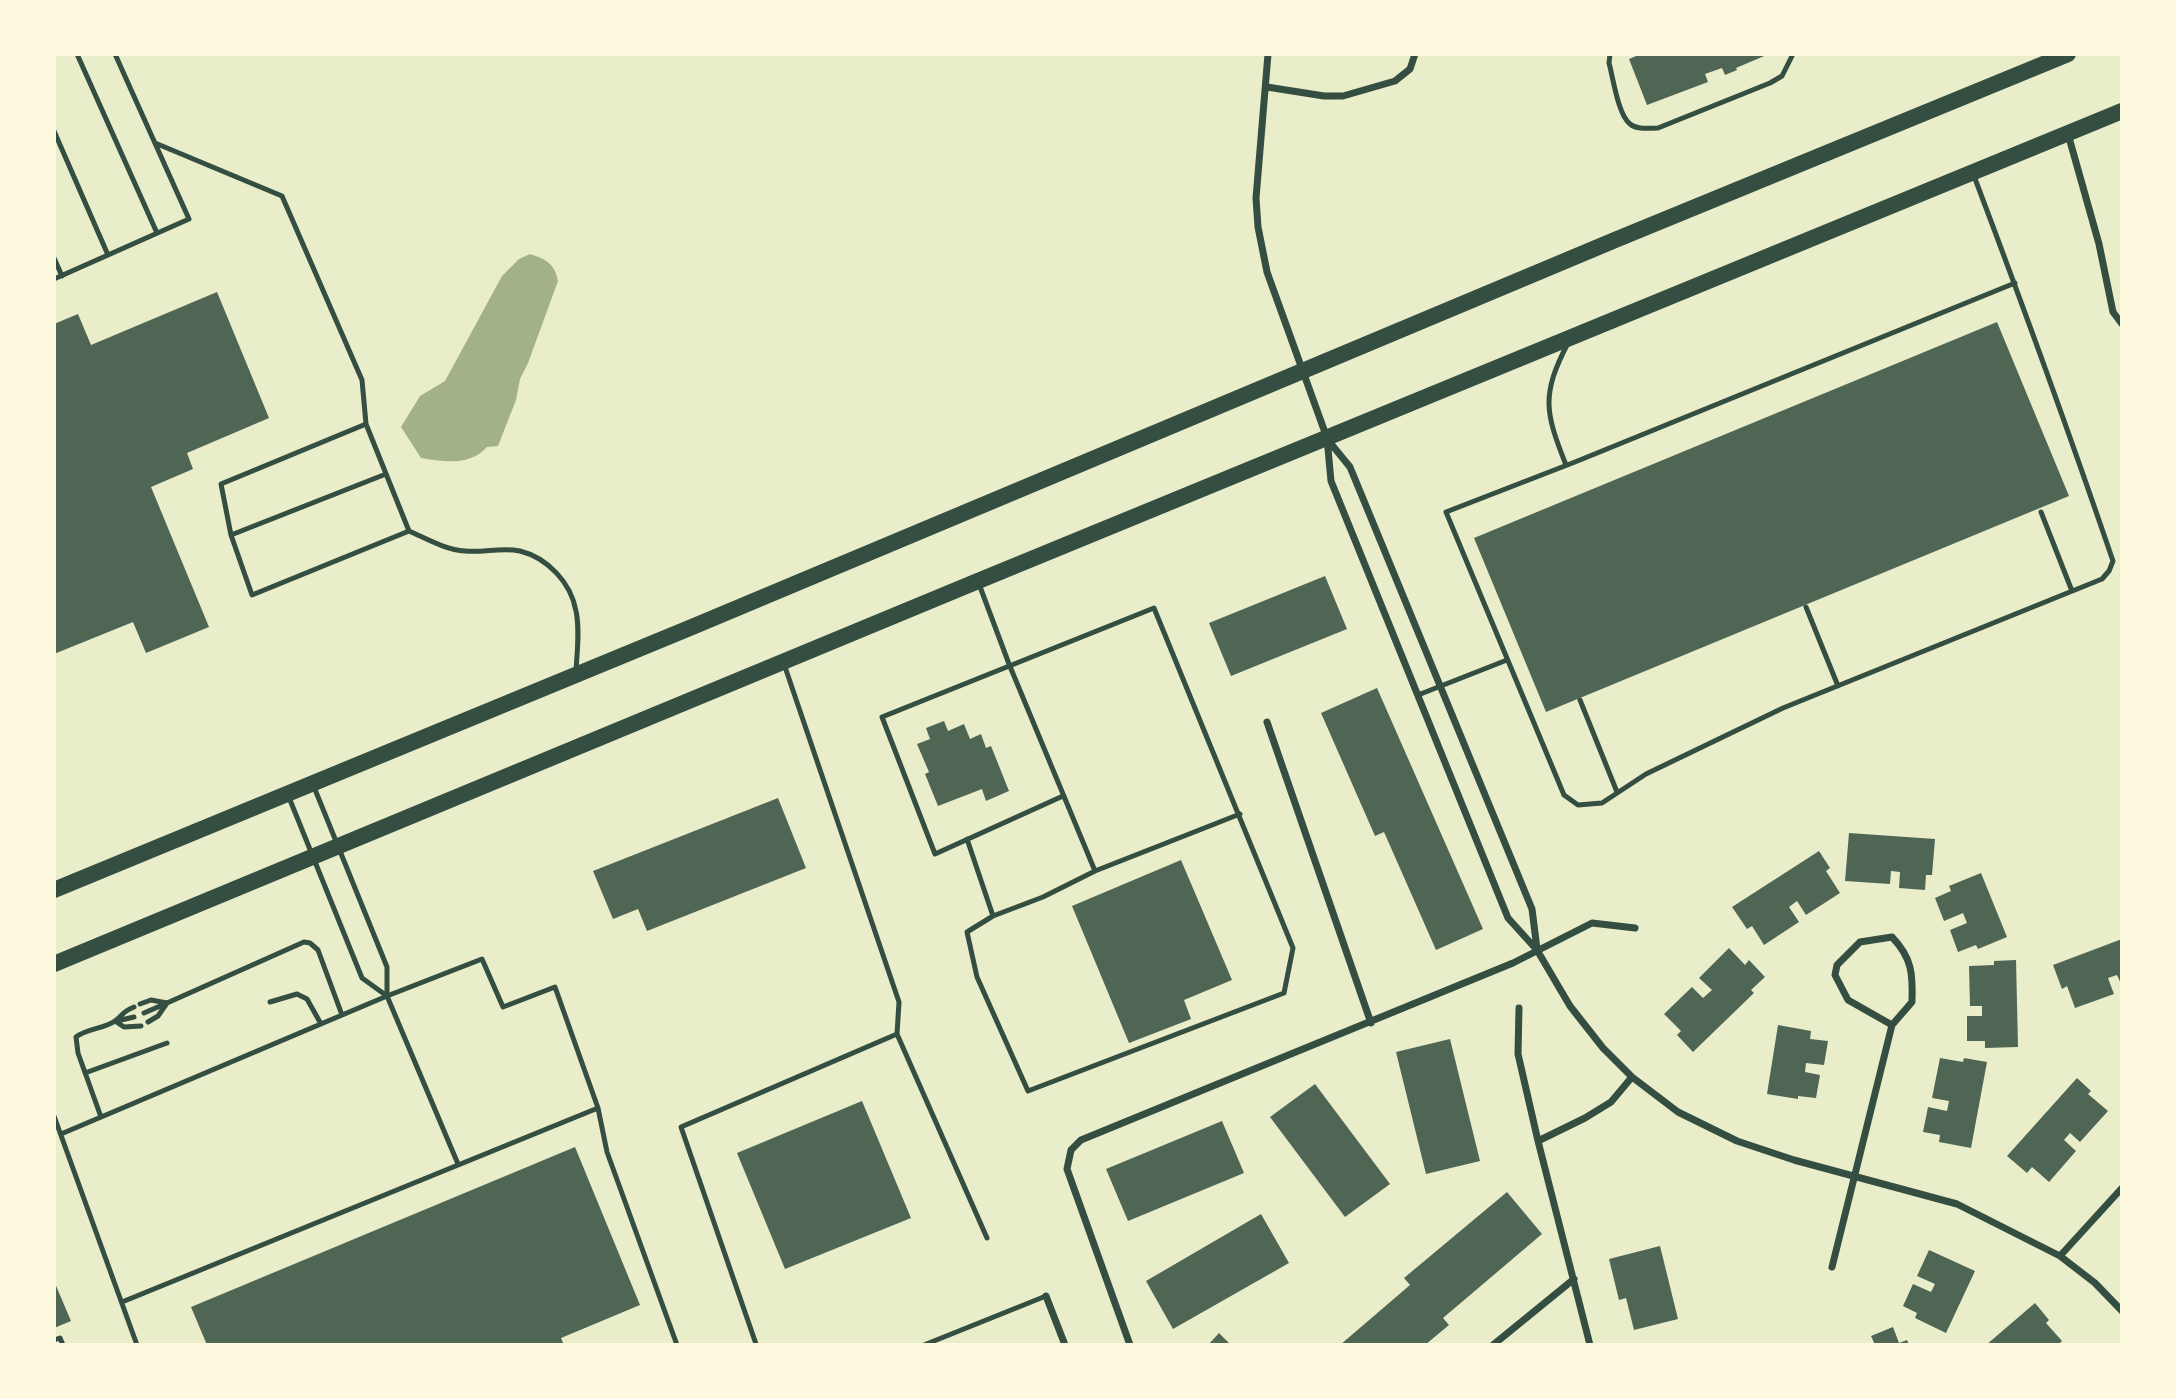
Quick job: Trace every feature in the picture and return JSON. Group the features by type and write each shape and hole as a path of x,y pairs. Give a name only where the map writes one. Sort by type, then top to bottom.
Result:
{"main road":[{"path":"54,890 2068,54"},
{"path":"54,964 2122,111"}],"street":[{"path":"1268,54 1256,198 1258,227 1267,272 1326,438 1331,481 1508,918 1537,950 1570,1006 1603,1048 1632,1077 1678,1112 1737,1141 1794,1160 1957,1204 2060,1256 2095,1283 2122,1311"},
{"path":"1266,87 1324,96 1343,96 1395,80 1410,69 1415,54"},
{"path":"2067,134 2099,244 2113,312 2122,324"},
{"path":"1326,438 1350,467 1441,686 1532,908 1537,950"},
{"path":"1267,722 1371,1023"},
{"path":"1130,1345 1067,1169 1071,1150 1082,1140 1513,963 1592,923 1635,928"},
{"path":"1832,1267 1892,1025 1912,1002 1913,974 1904,950 1892,937 1860,942 1837,965 1835,975 1848,1000 1892,1025"},
{"path":"1519,1008 1518,1054 1590,1345"},
{"path":"1538,1141 1611,1102 1632,1077"},
{"path":"2060,1256 2122,1188"},
{"path":"1493,1345 1574,1279"},
{"path":"1046,1296 1065,1345"}],"lane":[{"path":"77,54 157,233"},
{"path":"54,279 189,219 115,54"},
{"path":"1609,54 1609,63 1624,115 1630,124 1643,129 1658,128 1770,83 1783,76 1793,54"},
{"path":"54,131 108,255"},
{"path":"155,143 282,196 362,380 366,424 409,531 446,547 465,551 520,551 537,558 554,570 567,586 576,611 576,674"},
{"path":"1973,173 2015,284 2113,561 2109,571 2102,579 1783,708 1646,774 1602,803 1578,805 1564,795 1446,512 2015,284"},
{"path":"54,258 62,276"},
{"path":"1566,466 1549,417 1548,400 1550,382 1571,338"},
{"path":"366,424 221,484 231,535 252,595 409,531"},
{"path":"231,535 386,474"},
{"path":"2041,512 2072,591"},
{"path":"978,581 1009,664 1095,871"},
{"path":"1807,607 1838,686"},
{"path":"1063,796 934,854 882,717 1154,608 1240,814 1293,948 1284,993 1028,1091 977,977 967,932 993,916 1043,897 1095,871 1240,814"},
{"path":"1418,695 1507,660"},
{"path":"783,663 899,1002 897,1034 987,1238"},
{"path":"1580,700 1617,792"},
{"path":"312,783 387,967 387,996 458,1164"},
{"path":"287,793 362,978 387,996"},
{"path":"967,839 993,916"},
{"path":"144,1013 304,942 317,950 342,1015"},
{"path":"61,1135 387,996 482,960 503,1007 555,987 598,1108 607,1152 677,1345"},
{"path":"270,1002 297,994 307,999 321,1024"},
{"path":"115,1021 122,1011 151,1000 167,1003"},
{"path":"148,1022 158,1016 167,1003"},
{"path":"101,1117 78,1052 76,1037 84,1031 134,1017"},
{"path":"115,1021 124,1027 141,1026"},
{"path":"756,1344 681,1127 897,1034"},
{"path":"85,1073 167,1042"},
{"path":"122,1302 598,1108"},
{"path":"54,1116 136,1345"},
{"path":"924,1345 1046,1296"},
{"path":"54,1340 61,1338 63,1345"}],"shaded area":[{"path":"530,254 549,263 555,270 558,281 520,379 516,400 498,446 487,447 465,460 421,458 401,427 420,396 445,381 502,276 519,259"}],"building":[{"path":"1641,54 1769,54 1725,75 1722,68 1705,74 1708,82 1647,105 1629,59"},
{"path":"217,292 269,418 187,453 193,469 151,487 209,627 146,653 133,622 54,654 54,324 78,314 91,345"},
{"path":"1997,322 2069,496 1546,712 1474,538"},
{"path":"1325,576 1347,629 1231,676 1209,623"},
{"path":"1377,688 1483,929 1436,950 1384,832 1375,836 1321,713"},
{"path":"944,721 948,731 964,724 970,739 981,734 986,748 991,746 1009,791 986,801 982,789 938,806 925,774 929,772 917,744 930,739 926,728"},
{"path":"778,798 806,868 647,931 638,909 613,919 593,871"},
{"path":"1849,833 1935,839 1932,875 1926,875 1925,890 1899,888 1900,872 1891,871 1890,884 1845,881"},
{"path":"1819,851 1830,868 1826,871 1840,893 1806,915 1797,901 1789,907 1799,922 1764,945 1752,926 1747,929 1732,907"},
{"path":"1181,860 1232,980 1184,1000 1191,1019 1129,1043 1072,906"},
{"path":"1981,873 2007,937 1978,949 1976,945 1958,952 1950,930 1967,923 1963,913 1944,921 1935,898 1951,891 1949,886"},
{"path":"2122,939 2122,986 2117,975 2108,978 2114,994 2075,1008 2067,986 2062,989 2053,965"},
{"path":"1729,948 1745,965 1749,960 1765,977 1751,990 1754,993 1693,1052 1677,1035 1681,1031 1664,1014 1692,987 1703,998 1712,990 1699,978"},
{"path":"2016,960 2018,1047 1985,1048 1985,1041 1967,1041 1967,1016 1982,1016 1982,1006 1970,1006 1969,966 1994,965 1994,961"},
{"path":"1778,1025 1811,1031 1810,1039 1828,1041 1824,1065 1806,1063 1805,1072 1820,1075 1816,1098 1798,1096 1798,1099 1767,1094"},
{"path":"1450,1039 1480,1161 1426,1174 1396,1052"},
{"path":"1940,1058 1987,1062 1971,1148 1939,1142 1940,1135 1923,1132 1928,1107 1947,1111 1949,1101 1932,1098"},
{"path":"2077,1078 2091,1091 2088,1094 2108,1111 2080,1142 2070,1133 2064,1140 2076,1151 2049,1182 2032,1167 2027,1173 2007,1156"},
{"path":"1315,1084 1390,1184 1345,1217 1270,1117"},
{"path":"862,1101 911,1218 785,1269 737,1153"},
{"path":"1222,1121 1244,1173 1128,1221 1106,1169"},
{"path":"575,1147 640,1305 561,1338 564,1345 207,1345 191,1307"},
{"path":"1507,1192 1542,1234 1443,1318 1449,1325 1425,1345 1340,1345 1410,1285 1404,1278"},
{"path":"1261,1214 1289,1263 1173,1329 1146,1281"},
{"path":"1660,1246 1678,1319 1634,1330 1626,1298 1619,1300 1609,1259"},
{"path":"1929,1250 1975,1271 1946,1333 1915,1318 1917,1313 1903,1306 1913,1284 1931,1292 1935,1284 1917,1276"},
{"path":"54,1281 71,1321 54,1328"},
{"path":"2035,1303 2049,1320 2046,1323 2062,1341 2058,1345 1986,1345"},
{"path":"1893,1327 1899,1343 1907,1340 1909,1345 1875,1345 1871,1336"},
{"path":"1219,1333 1231,1345 1208,1345"}]}
